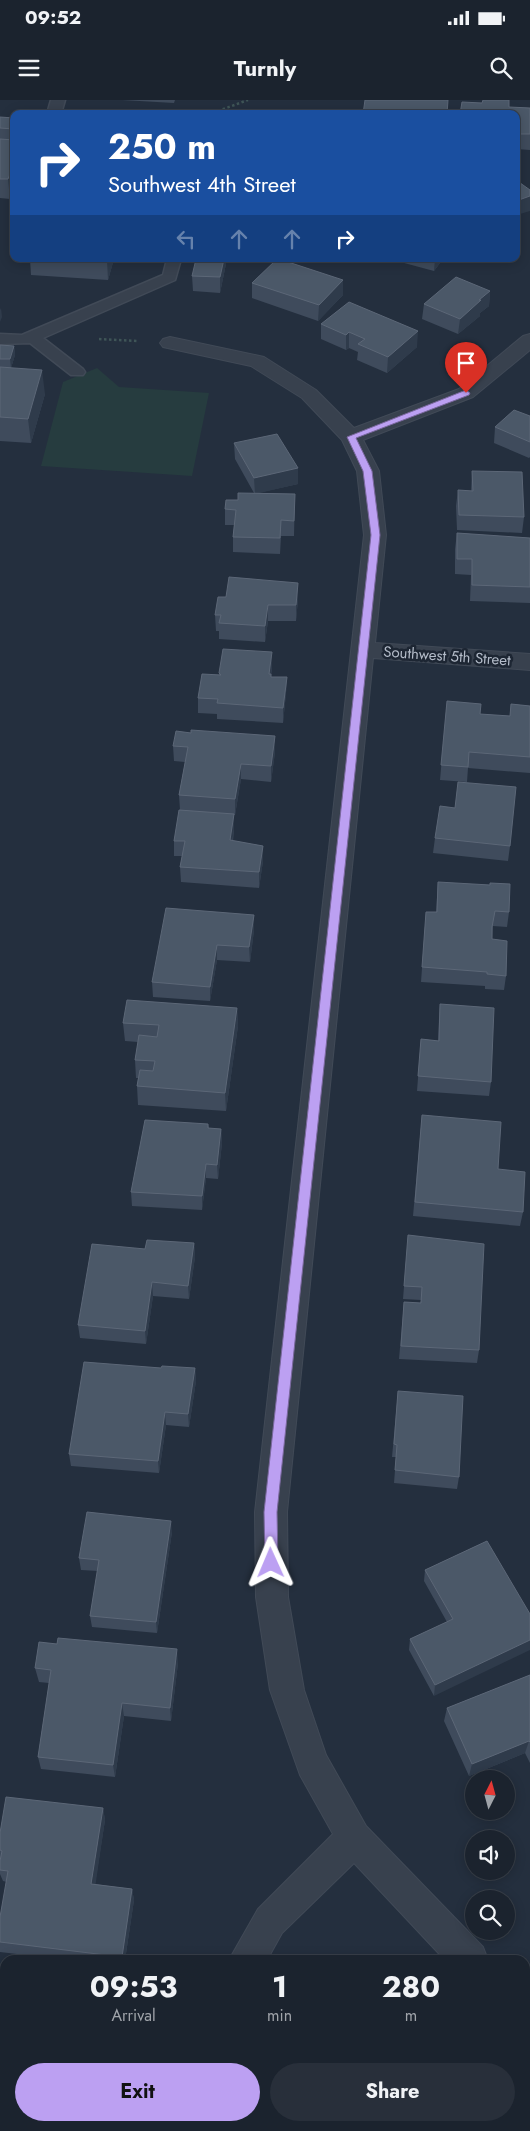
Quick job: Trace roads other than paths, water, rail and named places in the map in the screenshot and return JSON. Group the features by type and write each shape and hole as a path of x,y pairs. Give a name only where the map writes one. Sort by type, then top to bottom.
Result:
{"street":[{"path":"351,437 466,393 530,340"},
{"path":"170,343 257,361 310,394 351,437 368,471 375,535 271,1512 272,1597 287,1690 312,1763 354,1838 465,1955"},
{"name":"Southwest 5th Street","path":"364,650 530,662"},
{"path":"250,1955 270,1921 354,1838"}],"lane":[{"path":"0,339 24,340 170,277 173,262"},
{"path":"32,337 77,372"}]}
